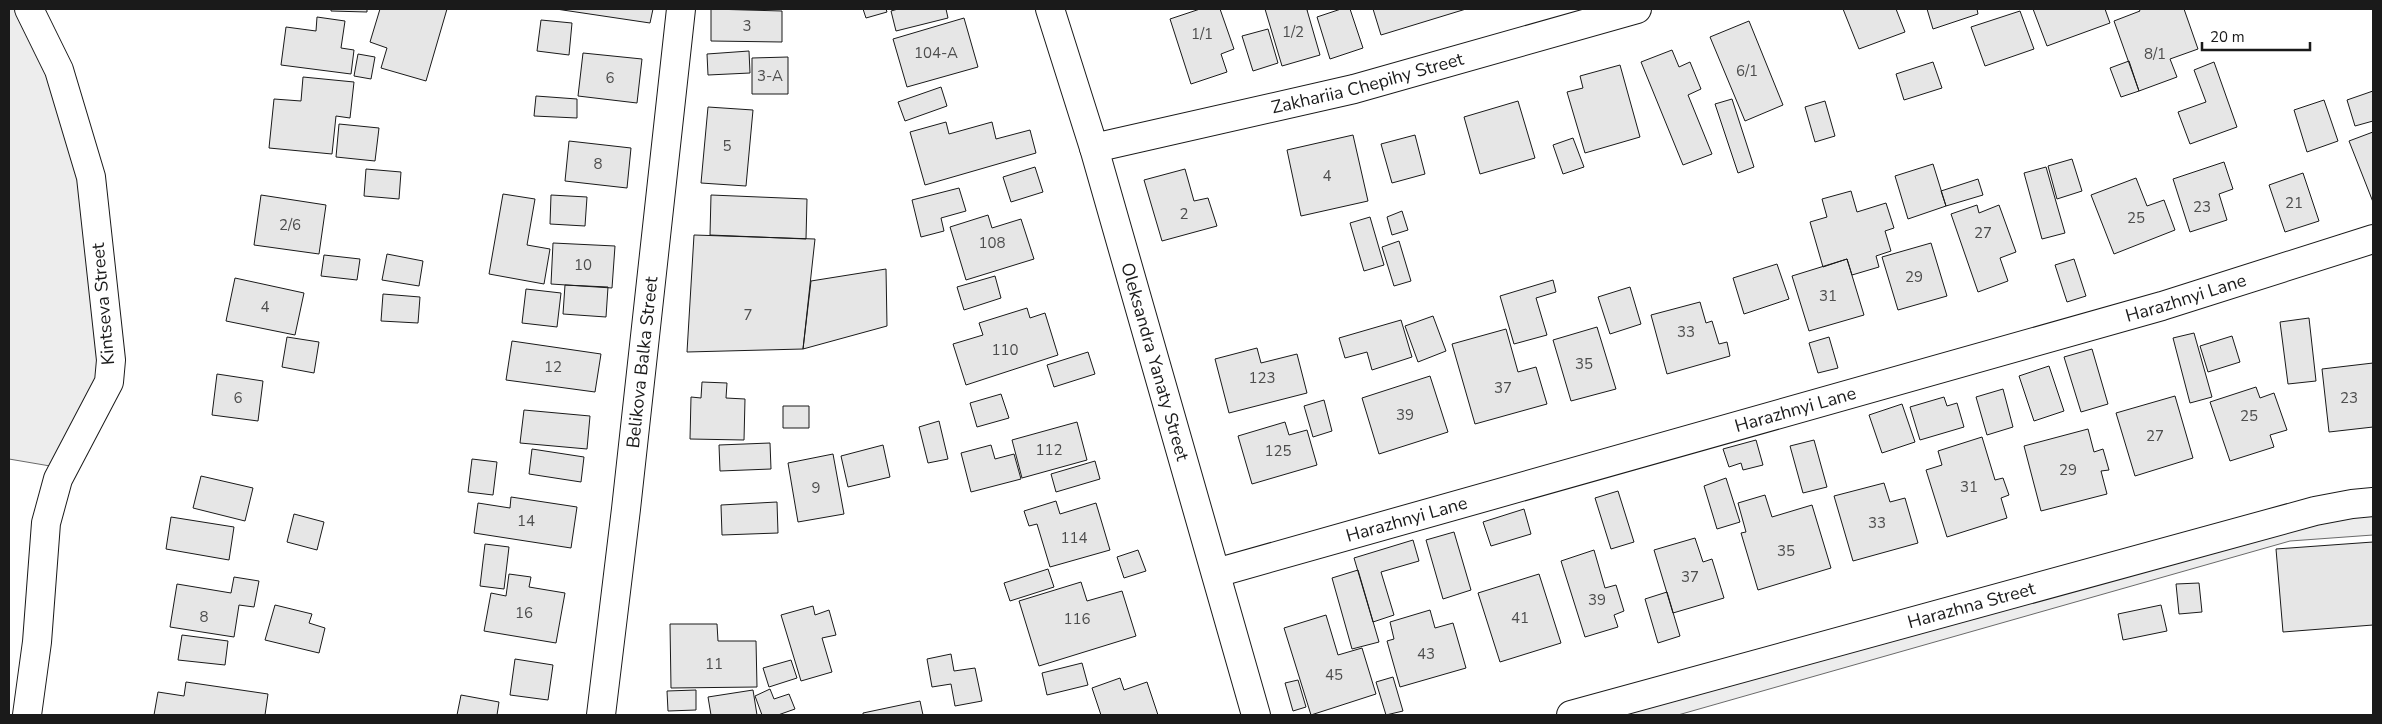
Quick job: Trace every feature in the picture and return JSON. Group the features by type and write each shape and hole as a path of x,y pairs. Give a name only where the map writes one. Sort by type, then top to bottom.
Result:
{"street":[{"name":"Kintseva Street","path":"27,715 37,642 46,524 58,478 109,382 111,360 91,177 59,70 29,9"},
{"name":"Belikova Balka Street","path":"601,715 626,509 681,9"},
{"name":"Oleksandra Yanaty Street","path":"1050,9 1094,148 1256,715"},
{"name":"Zakhariia Chepihy Street","path":"1094,148 1354,88 1637,9"},
{"name":"Harazhnyi Lane","path":"1216,573 2162,306 2373,239"},
{"name":"Harazhna Street","path":"1571,715 2315,512 2373,502"}],"shaded area":[{"path":"9,9 19,9 50,71 84,177 100,381 56,467 9,459"},
{"path":"2373,511 2373,535 2290,541 1678,715 1615,715 2321,520"}],"building":[{"path":"331,9 367,9 367,12 331,11"},
{"path":"380,9 447,9 426,81 381,68 387,48 370,42"},
{"path":"556,9 653,9 650,23"},
{"path":"711,9 782,11 782,42 711,41"},
{"path":"863,9 886,9 887,12 866,18"},
{"path":"898,9 946,9 948,18 896,31 891,11"},
{"path":"1200,9 1220,9 1234,49 1221,54 1227,72 1191,84 1170,19"},
{"path":"1265,9 1310,9 1307,10 1320,55 1282,66"},
{"path":"1341,9 1350,9 1363,48 1330,59 1317,17"},
{"path":"1373,9 1466,9 1381,35"},
{"path":"1843,9 1896,9 1905,32 1859,49"},
{"path":"1927,9 1977,9 1978,14 1933,29"},
{"path":"2033,9 2105,9 2110,23 2047,46"},
{"path":"2139,9 2184,9 2198,49 2170,59 2177,77 2139,91 2114,21 2140,11"},
{"path":"2020,11 2034,49 1985,66 1971,27"},
{"path":"317,17 345,21 341,48 354,50 351,74 281,65 286,27 316,31"},
{"path":"964,18 978,67 907,87 893,39"},
{"path":"541,20 572,23 569,55 537,51"},
{"path":"1749,21 1783,105 1745,121 1710,37"},
{"path":"1268,29 1278,63 1253,71 1242,36"},
{"path":"1672,50 1679,67 1690,62 1701,89 1688,95 1712,154 1683,165 1641,62"},
{"path":"749,51 750,73 708,75 707,54"},
{"path":"583,53 642,59 637,103 578,96"},
{"path":"358,54 375,57 371,79 354,76"},
{"path":"788,57 788,94 752,94 752,58"},
{"path":"2129,61 2139,91 2121,97 2110,68"},
{"path":"1933,62 1942,88 1904,100 1896,74"},
{"path":"2214,62 2237,127 2190,144 2178,112 2206,102 2194,70"},
{"path":"1620,65 1640,137 1585,153 1567,92 1583,88 1580,76"},
{"path":"303,77 354,82 350,118 336,116 332,154 269,148 274,99 301,101"},
{"path":"941,87 947,106 905,121 898,102"},
{"path":"2373,91 2373,121 2355,126 2347,100"},
{"path":"536,96 577,99 577,118 534,116"},
{"path":"1732,99 1754,167 1738,173 1715,104"},
{"path":"2324,100 2338,141 2307,152 2294,110"},
{"path":"1518,101 1535,158 1480,174 1464,117"},
{"path":"1825,101 1835,136 1815,142 1805,107"},
{"path":"708,107 753,110 746,186 701,183"},
{"path":"946,122 949,134 992,122 996,139 1030,130 1036,153 925,185 910,132"},
{"path":"339,124 379,128 375,161 336,157"},
{"path":"2373,132 2373,202 2349,141"},
{"path":"1353,135 1368,201 1301,216 1287,150"},
{"path":"1415,135 1425,174 1392,183 1381,144"},
{"path":"1573,138 1584,167 1563,174 1553,145"},
{"path":"569,141 631,148 627,188 565,181"},
{"path":"2072,159 2082,191 2057,199 2048,166"},
{"path":"2224,162 2233,189 2219,194 2227,220 2190,232 2173,179"},
{"path":"1933,164 1946,206 1908,219 1895,176"},
{"path":"1035,167 1043,192 1011,202 1003,177"},
{"path":"2046,167 2065,233 2042,239 2024,173"},
{"path":"366,169 401,172 399,199 364,196"},
{"path":"1185,169 1194,201 1208,198 1217,226 1162,241 1144,180"},
{"path":"2303,173 2319,221 2285,232 2269,185"},
{"path":"2136,178 2147,206 2164,200 2175,230 2114,254 2091,195"},
{"path":"1978,179 1983,195 1946,206 1941,191"},
{"path":"959,188 966,211 941,218 944,231 921,237 912,200"},
{"path":"1851,191 1857,212 1886,203 1894,228 1885,231 1891,251 1876,256 1879,267 1852,275 1847,259 1823,267 1810,222 1827,217 1822,199"},
{"path":"503,194 535,199 527,245 550,249 544,284 489,274"},
{"path":"261,195 326,205 319,254 254,245"},
{"path":"551,195 587,197 585,226 550,224"},
{"path":"711,195 807,199 806,239 710,235"},
{"path":"1977,205 1979,213 1999,205 2016,252 2000,258 2008,281 1978,292 1951,214"},
{"path":"1402,211 1408,230 1392,235 1387,217"},
{"path":"988,215 992,228 1021,219 1034,259 966,280 950,227"},
{"path":"1370,217 1384,265 1364,271 1350,223"},
{"path":"694,235 815,239 803,349 687,352"},
{"path":"1399,241 1411,281 1394,286 1382,247"},
{"path":"553,243 615,246 612,288 551,284"},
{"path":"1931,243 1947,296 1898,310 1882,257"},
{"path":"387,254 423,261 419,286 382,280"},
{"path":"324,255 360,259 357,280 321,276"},
{"path":"1847,259 1864,315 1809,331 1792,276"},
{"path":"2074,259 2086,296 2067,302 2055,265"},
{"path":"1777,264 1789,299 1744,314 1733,278"},
{"path":"886,269 887,326 803,349 811,281"},
{"path":"995,276 1001,298 964,310 957,287"},
{"path":"235,278 304,293 295,335 226,321"},
{"path":"1553,280 1556,292 1536,298 1547,335 1514,344 1500,296"},
{"path":"565,285 608,287 606,317 563,314"},
{"path":"1630,287 1641,324 1610,334 1598,297"},
{"path":"526,289 561,293 557,327 522,323"},
{"path":"383,294 420,297 418,323 381,321"},
{"path":"1700,302 1706,323 1712,321 1719,344 1727,342 1730,356 1667,374 1651,315"},
{"path":"1027,308 1030,318 1045,313 1058,355 966,385 953,344 983,335 979,323"},
{"path":"1433,316 1446,351 1418,362 1405,326"},
{"path":"2309,318 2316,381 2288,384 2280,322"},
{"path":"1401,320 1412,357 1372,370 1367,352 1345,358 1339,338"},
{"path":"1597,327 1616,389 1571,401 1553,340"},
{"path":"1506,329 1518,372 1536,367 1547,404 1475,424 1452,344"},
{"path":"2194,333 2212,397 2190,403 2173,338"},
{"path":"2232,336 2240,362 2208,372 2200,346"},
{"path":"287,337 319,342 314,373 282,367"},
{"path":"1829,337 1838,368 1818,373 1809,343"},
{"path":"512,341 601,354 595,392 506,380"},
{"path":"1257,348 1261,363 1297,354 1307,393 1229,413 1215,359"},
{"path":"2092,349 2108,404 2081,412 2064,357"},
{"path":"1088,352 1095,374 1054,387 1047,365"},
{"path":"2373,363 2373,427 2329,432 2322,369"},
{"path":"2049,366 2064,411 2034,421 2019,376"},
{"path":"217,374 263,381 258,421 212,415"},
{"path":"1430,376 1448,432 1379,454 1362,398"},
{"path":"702,382 727,383 726,398 745,399 744,440 690,439 691,397 701,398"},
{"path":"2256,387 2260,398 2274,393 2287,430 2270,435 2274,447 2230,461 2210,402"},
{"path":"2003,389 2013,427 1987,435 1976,397"},
{"path":"1001,394 1009,418 977,427 970,403"},
{"path":"2175,396 2193,458 2135,476 2116,413"},
{"path":"1944,397 1947,406 1957,403 1964,427 1920,440 1910,407"},
{"path":"1324,400 1332,431 1313,437 1304,406"},
{"path":"1902,404 1915,442 1882,453 1869,415"},
{"path":"783,406 809,406 809,428 783,428"},
{"path":"524,410 590,416 587,449 520,443"},
{"path":"939,421 948,459 928,463 919,427"},
{"path":"1077,422 1087,460 1022,478 1012,440"},
{"path":"1285,422 1289,435 1307,430 1317,465 1252,484 1238,436"},
{"path":"2088,429 2094,452 2103,449 2109,470 2101,471 2107,494 2041,511 2024,446"},
{"path":"1982,437 1995,480 2003,478 2009,495 2001,498 2007,518 1947,537 1926,470 1942,465 1938,451"},
{"path":"1756,440 1763,465 1743,470 1741,463 1729,467 1723,449"},
{"path":"1814,440 1827,487 1803,493 1790,446"},
{"path":"770,443 771,469 720,471 719,445"},
{"path":"883,445 890,477 848,487 841,456"},
{"path":"991,445 995,459 1014,454 1021,479 971,492 961,453"},
{"path":"532,449 584,457 581,482 529,474"},
{"path":"833,454 844,514 798,522 788,463"},
{"path":"472,459 497,462 493,495 468,492"},
{"path":"1095,461 1100,479 1056,492 1051,474"},
{"path":"201,476 253,488 245,521 193,508"},
{"path":"1726,478 1740,522 1717,529 1704,486"},
{"path":"1884,483 1890,502 1905,498 1918,543 1853,561 1834,496"},
{"path":"1618,491 1634,542 1611,549 1595,498"},
{"path":"1765,495 1772,517 1812,505 1831,568 1758,590 1741,533 1746,532 1738,503"},
{"path":"511,497 577,507 571,548 474,533 478,503 510,508"},
{"path":"1056,501 1060,514 1096,503 1110,550 1050,567 1037,524 1029,526 1024,511"},
{"path":"777,502 778,533 722,535 721,505"},
{"path":"1524,509 1531,534 1491,546 1483,522"},
{"path":"294,514 324,522 317,550 287,542"},
{"path":"171,517 234,527 229,560 166,549"},
{"path":"1454,532 1471,590 1443,599 1426,540"},
{"path":"1695,538 1703,562 1712,559 1724,598 1673,613 1654,550"},
{"path":"1413,540 1419,561 1381,572 1394,615 1373,622 1354,558"},
{"path":"2373,542 2373,625 2283,632 2276,549"},
{"path":"485,544 509,547 504,589 480,586"},
{"path":"1138,550 1146,571 1124,578 1117,557"},
{"path":"1594,550 1605,588 1616,585 1624,611 1614,615 1618,627 1585,637 1561,561"},
{"path":"1048,569 1054,587 1010,601 1004,583"},
{"path":"1358,570 1379,642 1352,649 1332,578"},
{"path":"509,574 531,577 529,587 565,593 556,643 484,631 491,593 506,596"},
{"path":"1539,574 1561,643 1500,662 1478,593"},
{"path":"234,577 259,581 254,607 239,605 234,637 170,627 177,584 231,593"},
{"path":"1081,582 1087,601 1122,591 1136,636 1039,666 1019,601"},
{"path":"2199,583 2202,612 2179,614 2176,584"},
{"path":"1667,592 1680,636 1658,643 1645,599"},
{"path":"275,605 312,614 309,623 325,628 319,653 265,640"},
{"path":"2161,605 2167,631 2123,640 2118,614"},
{"path":"813,606 815,615 829,610 836,635 822,638 832,672 801,681 781,615"},
{"path":"1430,610 1435,628 1453,623 1466,668 1400,687 1387,641 1394,639 1390,622"},
{"path":"1326,615 1338,655 1362,648 1376,694 1311,715 1284,628"},
{"path":"670,624 717,624 718,641 756,641 757,687 671,688"},
{"path":"182,635 228,641 225,665 178,660"},
{"path":"951,654 954,671 975,668 982,701 955,706 951,684 932,687 927,659"},
{"path":"515,659 553,665 548,700 510,695"},
{"path":"791,660 797,678 769,687 763,668"},
{"path":"1082,663 1088,685 1047,695 1042,673"},
{"path":"1393,677 1403,711 1386,715 1376,682"},
{"path":"1120,678 1124,690 1147,682 1158,715 1101,715 1092,688"},
{"path":"1298,680 1306,707 1293,711 1285,683"},
{"path":"186,682 268,694 265,715 154,715 158,692 184,696"},
{"path":"770,689 774,699 789,694 795,709 778,715 762,715 755,696"},
{"path":"696,690 696,710 668,711 667,691"},
{"path":"753,690 757,715 711,715 708,697"},
{"path":"461,695 499,702 497,715 457,715"},
{"path":"920,701 923,715 863,715 863,713"}]}
